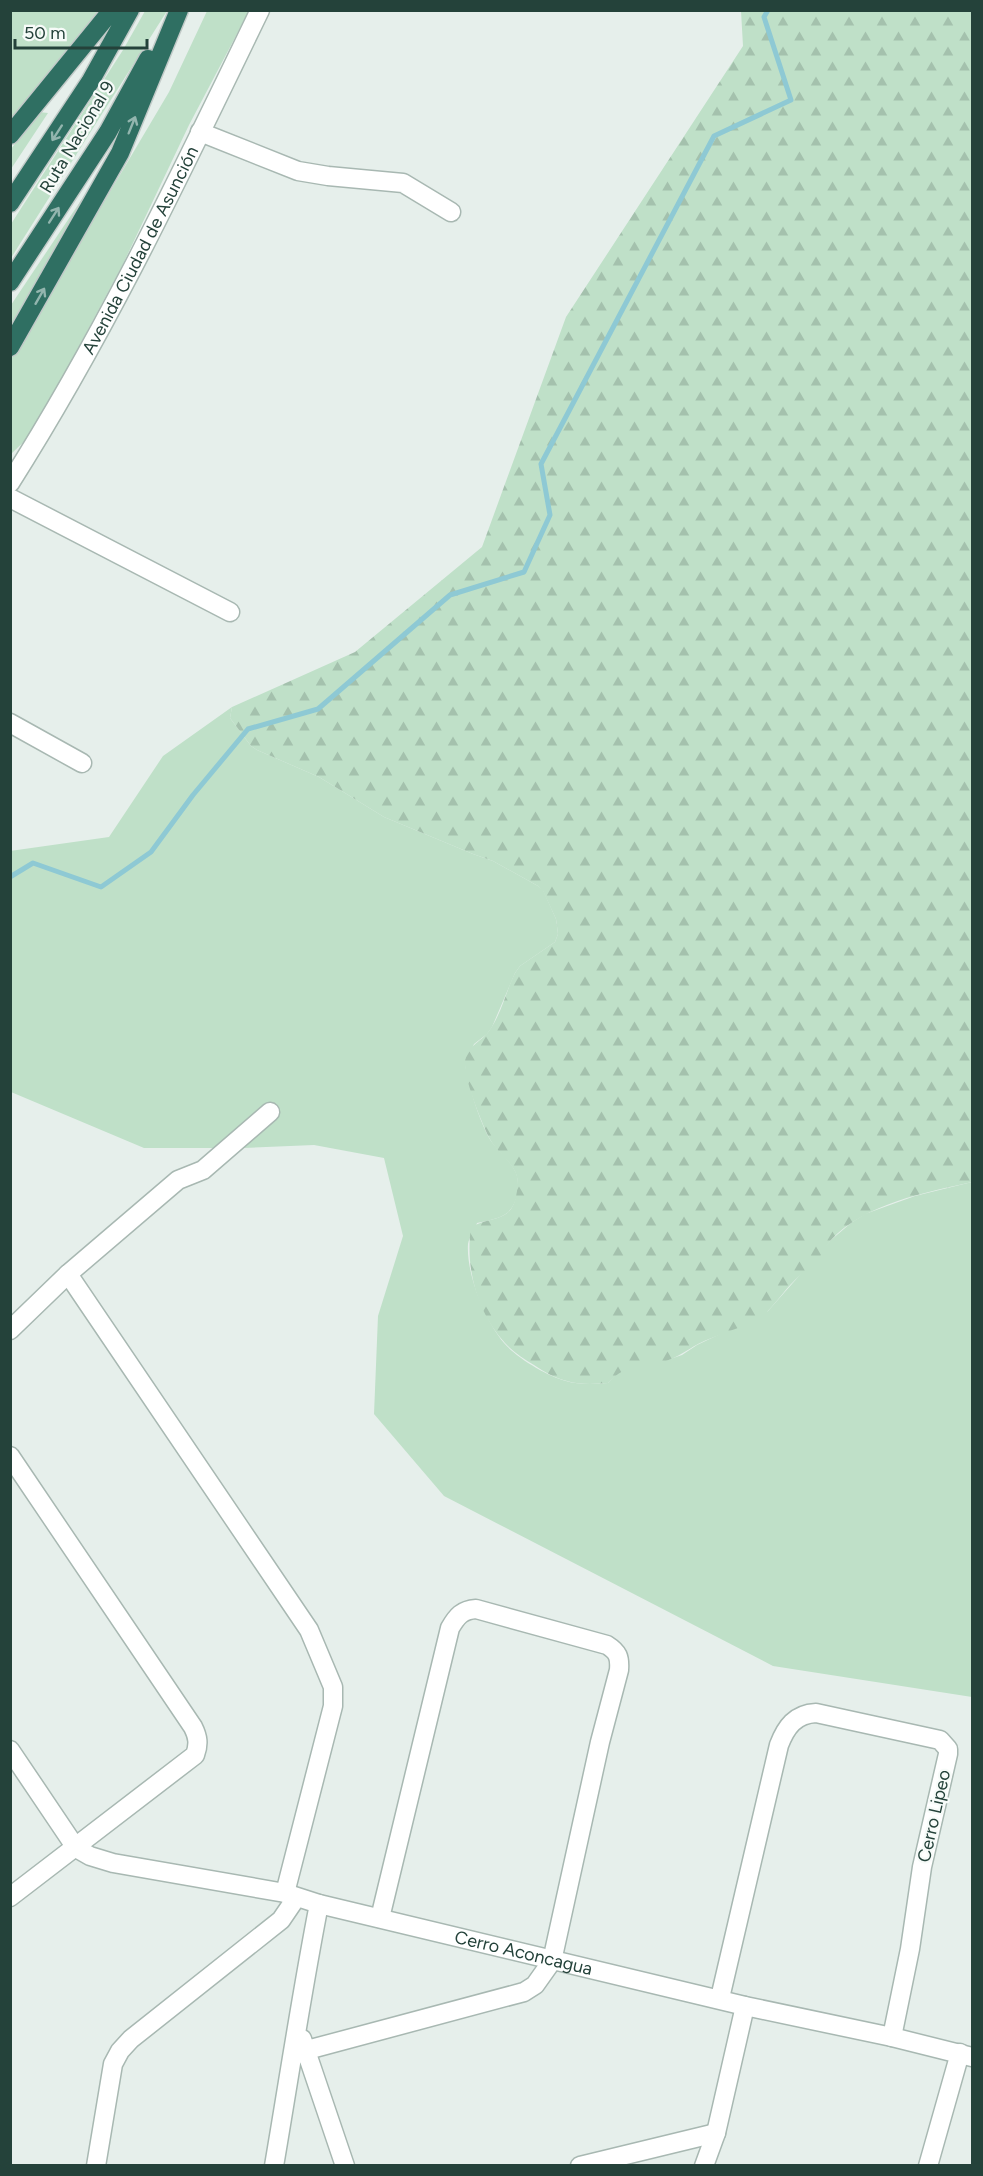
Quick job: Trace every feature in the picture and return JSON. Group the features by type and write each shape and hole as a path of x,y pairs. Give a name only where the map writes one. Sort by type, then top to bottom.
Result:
{"highway":[{"path":"10,135 112,10"},
{"name":"Ruta Nacional 9","path":"10,203 90,82 130,10"},
{"path":"10,347 120,153 177,10"},
{"name":"Ruta Nacional 9","path":"10,282 108,132 177,10"}],"street":[{"name":"Avenida Ciudad de Asunción","path":"10,483 48,424 138,260 260,10"},
{"path":"200,132 298,171 403,183 451,212"},
{"path":"10,498 230,612"},
{"path":"10,723 82,763"},
{"path":"10,1330 68,1274 178,1180 204,1170 270,1112"},
{"path":"68,1274 309,1630 333,1687 333,1706 290,1895 281,1920 131,2039 120,2051 113,2064 96,2166"},
{"path":"10,1456 198,1737 195,1755 10,1897"},
{"path":"300,2053 524,1992 535,1985 552,1960 620,1658 615,1650 607,1645 476,1609 467,1610 457,1616 450,1628 380,1918"},
{"name":"Cerro Lipeo","path":"720,1998 779,1745 786,1729 800,1716 816,1713 940,1740 948,1749 948,1754 922,1867 910,1949 892,2037"},
{"path":"10,1750 76,1848"},
{"name":"Cerro Aconcagua","path":"76,1848 90,1857 113,1863 290,1895 318,1904 720,1998 745,2006 966,2055"},
{"path":"318,1904 296,2026 300,2053 345,2166"},
{"path":"704,2166 716,2133 745,2006"},
{"path":"274,2166 300,2053"},
{"path":"928,2166 966,2055"},
{"path":"580,2166 716,2133"}],"green space":[{"path":"10,11 98,11 11,119"},
{"path":"145,11 167,11 11,258 11,224 123,50"},
{"path":"207,11 249,11 189,125 123,264 44,412 32,434 11,454 11,359 169,92"},
{"path":"741,11 972,11 972,1182 916,1195 878,1208 861,1217 831,1240 817,1260 765,1313 753,1322 705,1341 670,1359 628,1369 608,1383 577,1383 563,1380 546,1372 505,1343 495,1331 480,1304 470,1258 471,1228 507,1213 514,1202 518,1183 514,1169 495,1147 483,1125 468,1080 466,1057 493,1025 520,966 555,942 558,934 556,919 543,891 493,861 384,817 319,777 257,750 251,746 230,718 232,707 355,652 482,547 566,317 743,46"},
{"path":"39,112 48,113 11,169 11,149"},
{"path":"114,151 11,335 11,305"},
{"path":"232,707 230,718 251,746 257,750 319,777 384,817 493,861 543,890 556,919 558,934 555,942 520,966 492,1027 474,1044 465,1065 484,1128 491,1141 514,1169 518,1180 517,1194 509,1212 498,1218 477,1223 468,1244 470,1269 478,1296 497,1333 516,1355 533,1366 558,1379 571,1382 608,1383 625,1368 664,1361 682,1355 697,1345 768,1311 831,1240 865,1214 915,1196 972,1182 972,1697 773,1666 444,1496 374,1414 378,1316 403,1236 384,1158 314,1145 144,1148 11,1092 10,851 109,837 163,756"}],"waterway":[{"path":"10,877 33,863 101,887 151,852 193,795 248,729 318,709 450,595 524,572 550,515 541,464 714,136 791,100 764,17 768,10"}]}
